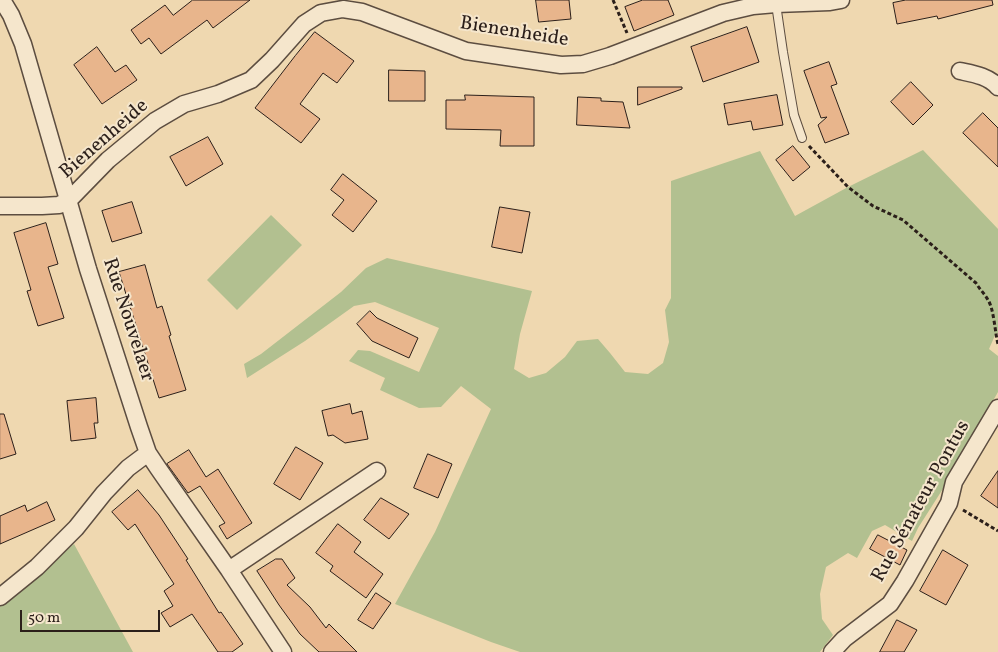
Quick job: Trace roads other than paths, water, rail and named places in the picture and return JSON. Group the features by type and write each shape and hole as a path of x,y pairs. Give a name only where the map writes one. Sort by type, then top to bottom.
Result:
{"street":[{"name":"Rue Nouvelaer","path":"2,0 23,44 88,269 148,452 283,652"},
{"name":"Bienenheide","path":"68,200 108,160 155,121 184,104 218,94 251,80 272,60 304,24 321,13 343,9 362,12 466,51 561,65 584,64 723,12 753,6 841,0"},
{"path":"960,71 992,80 998,86"},
{"path":"0,206 59,205 68,200"},
{"name":"Rue Sénateur Pontus","path":"832,652 844,639 890,604 949,503 954,482 998,408"},
{"path":"0,597 43,560 76,528 104,493 128,468 148,452"},
{"path":"229,570 377,471"}],"lane":[{"path":"776,4 794,115 802,138"}]}
